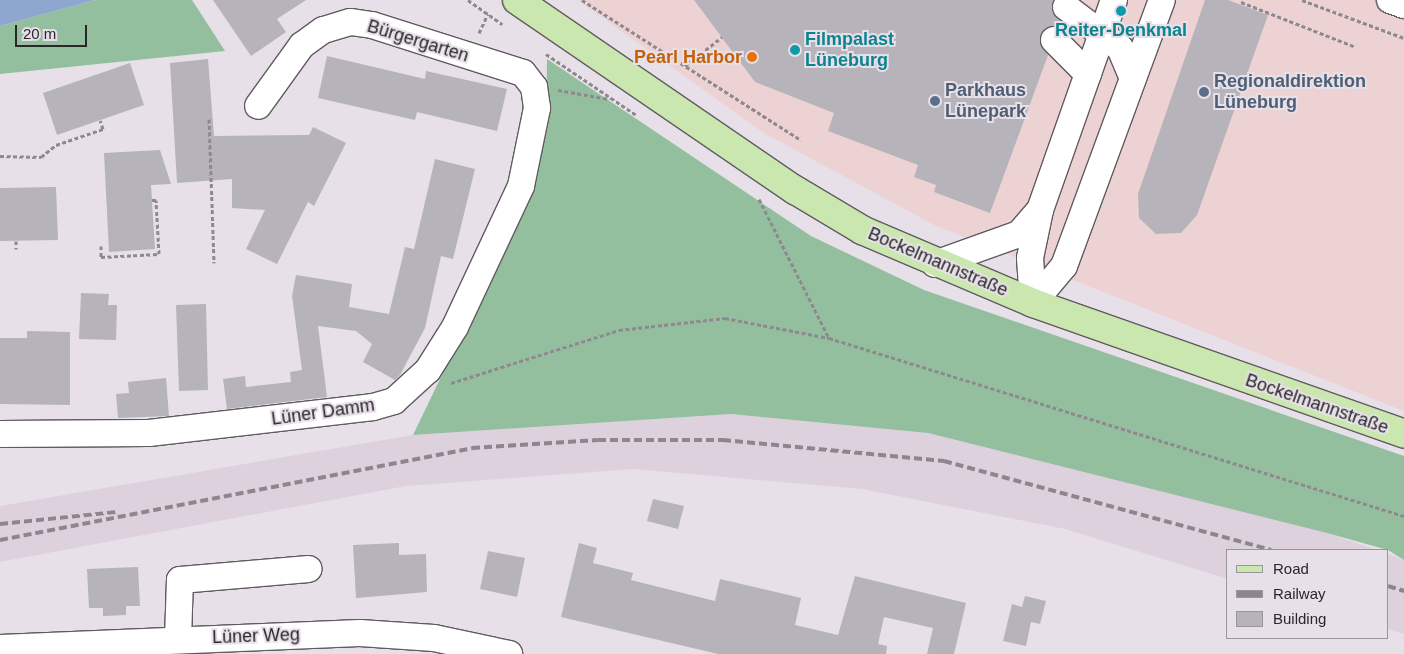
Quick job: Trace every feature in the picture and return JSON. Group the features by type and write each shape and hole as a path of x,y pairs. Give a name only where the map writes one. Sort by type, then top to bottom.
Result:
{"main road":[{"name":"Bockelmannstraße","path":"517,0 794,190 862,230 935,264 1033,303 1404,434"}],"street":[{"path":"1033,303 1030,258 1040,210 1114,0"},
{"path":"1033,303 1064,266 1162,0"},
{"path":"1390,0 1404,5"},
{"path":"1066,7 1103,32 1120,48 1133,78"},
{"name":"Bürgergarten","path":"258,106 302,45 323,30 350,22 372,25 528,80"},
{"path":"1054,40 1088,74"},
{"name":"Lüner Damm","path":"0,434 149,433 373,407 406,392 428,370 455,327 521,186 537,108 528,80"},
{"path":"935,264 1019,234 1040,210"},
{"path":"178,639 180,580 309,569"},
{"name":"Lüner Weg","path":"0,648 178,639 294,644 360,632 434,638 509,654"}],"path":[{"path":"582,0 801,140"},
{"path":"1302,0 1404,38"},
{"path":"1241,2 1356,47"},
{"path":"685,66 722,37"},
{"path":"528,80 612,99 643,120"},
{"path":"209,119 214,263"},
{"path":"0,156 41,157 56,145 103,129 100,120"},
{"path":"753,194 770,214 830,338"},
{"path":"101,246 102,257 159,254 156,200 152,200"},
{"path":"16,241 16,249"},
{"path":"406,392 425,391 619,330 680,320 725,318 830,338 1404,516"}],"shaded area":[{"path":"578,0 1404,0 1404,411 934,225 764,133"},
{"path":"731,414 928,433 1327,533 1374,549 1226,549 1226,578 1065,529 862,489 633,469 406,486 0,562 0,506 413,435"},
{"path":"1389,554 1404,560 1404,634 1389,629"}],"green space":[{"path":"95,0 192,0 225,51 0,74 0,26"},
{"path":"547,59 811,236 924,290 1404,456 1404,560 1389,549 928,433 731,414 413,435 531,190 546,123"}],"water":[{"path":"0,0 95,0 0,26"}],"building":[{"path":"213,0 306,0 277,19 286,32 251,56"},
{"name":"Parkhaus Lünepark","path":"694,0 1053,0 1052,12 1061,22 1040,36 1048,55 990,213 934,192 936,185 914,177 918,165 828,131 834,113 755,82"},
{"path":"1205,0 1228,0 1268,15 1197,215 1181,233 1156,234 1139,218 1138,194"},
{"path":"327,56 425,79 426,71 507,89 497,131 417,112 415,120 318,98"},
{"path":"208,59 214,136 309,135 313,127 346,143 314,206 308,202 277,264 246,249 265,210 232,208 232,179 177,183 170,63"},
{"path":"130,63 144,105 57,135 43,93"},
{"path":"160,150 171,184 151,185 155,249 109,252 104,153"},
{"path":"435,159 475,169 453,259 441,256 425,328 400,375 395,380 363,362 372,344 356,331 318,326 327,397 227,409 223,379 245,376 246,387 291,382 290,372 302,370 292,296 296,275 352,284 349,307 389,314 405,247 414,249"},
{"path":"56,187 58,240 0,241 0,188"},
{"path":"81,293 109,294 108,305 117,305 116,340 79,339"},
{"path":"206,304 208,390 179,391 176,305"},
{"path":"27,331 70,332 70,405 0,404 0,338 27,338"},
{"path":"166,378 169,416 118,418 116,394 129,393 128,382"},
{"path":"653,499 684,506 678,529 647,521"},
{"path":"399,543 399,555 426,554 427,592 356,598 353,545"},
{"path":"579,543 597,548 593,563 633,573 631,580 715,601 720,579 801,598 795,625 838,635 855,576 966,603 954,654 927,654 933,628 884,617 878,644 887,646 886,654 718,654 561,617"},
{"path":"488,551 525,558 517,597 480,589"},
{"path":"138,567 140,606 126,606 126,615 103,616 103,608 89,608 87,569"},
{"path":"1025,596 1046,601 1040,624 1031,622 1026,646 1003,641 1012,604 1022,607"}],"railway":[{"path":"0,540 472,448 598,440 723,440 944,461 1267,549"},
{"path":"0,524 117,512"},
{"path":"1389,586 1404,591"}],"place":[{"name":"Reiter-Denkmal","path":"1121,11"},
{"name":"Filmpalast Lüneburg","path":"795,50"},
{"name":"Pearl Harbor","path":"752,57"},
{"name":"Regionaldirektion Lüneburg","path":"1204,92"},
{"name":"Parkhaus Lünepark","path":"935,101"}]}
